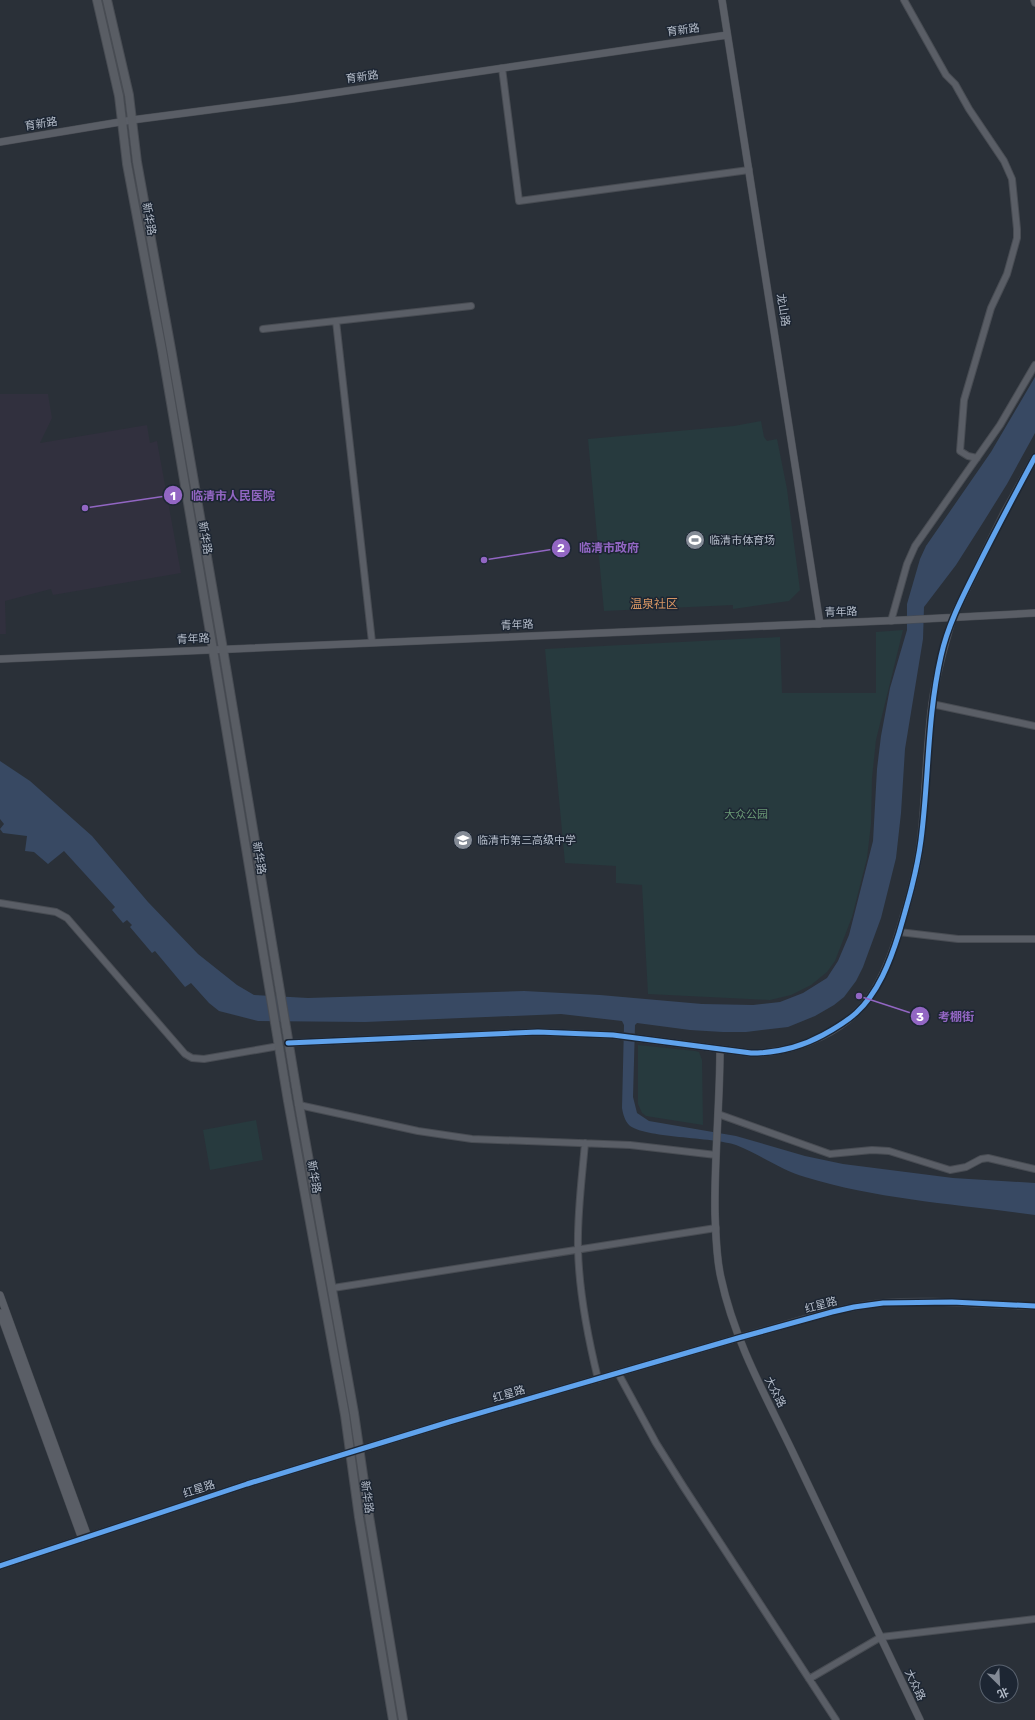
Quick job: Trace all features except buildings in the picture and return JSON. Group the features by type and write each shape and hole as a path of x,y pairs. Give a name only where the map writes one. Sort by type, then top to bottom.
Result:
{"main road":[{"name":"新华路","path":"97,0 119,96 127,164 162,350 279,1046 339,1384 359,1517 393,1720"},
{"name":"新华路","path":"107,0 128,95 137,162 223,649 286,1033 333,1288 403,1720"}],"street":[{"name":"龙山路","path":"722,0 820,624"},
{"path":"904,0 946,75 955,84 969,109 1004,161 1012,179 1018,230 1017,238 1007,274 991,308 964,400 960,451 968,456 977,458"},
{"name":"育新路","path":"0,142 132,120 728,35"},
{"path":"502,68 519,201 749,170"},
{"path":"264,329 471,306"},
{"path":"336,321 372,642"},
{"path":"891,621 907,564 915,546 1000,425 1035,365"},
{"path":"288,1043 538,1032 613,1035 720,1049 765,1053 789,1048 816,1039 856,1014 875,989 887,966 907,906 921,840 932,704 941,656 953,617 1003,515 1035,457"},
{"name":"青年路","path":"0,659 891,621 1035,613"},
{"path":"932,704 1035,726"},
{"path":"0,903 56,912 67,918 185,1054 192,1058 204,1059 279,1046"},
{"path":"899,932 958,939 1035,939"},
{"name":"大众路","path":"720,1049 715,1185 716,1228 721,1277 738,1338 748,1363 781,1427 920,1720"},
{"path":"299,1105 418,1131 472,1139 630,1145 716,1155"},
{"path":"718,1114 830,1154 872,1150 889,1151 950,1170 966,1167 981,1159 988,1158 1035,1169"},
{"path":"585,1143 579,1212 578,1250 589,1341 598,1379"},
{"path":"333,1288 716,1228"},
{"path":"0,1296 85,1538"},
{"name":"红星路","path":"0,1566 247,1484 350,1452 738,1338 832,1312 883,1303 952,1302 1035,1306"},
{"path":"0,1313 85,1538"},
{"path":"618,1373 668,1461 836,1720"},
{"path":"809,1679 881,1637 1035,1619"}],"shaded area":[{"path":"0,394 48,394 52,418 40,443 147,425 150,443 157,441 181,573 53,595 51,589 5,601 6,634 0,634"}],"green space":[{"name":"临清市体育场","path":"761,421 764,437 767,441 777,439 787,489 800,590 789,601 733,609 733,605 604,611 588,439 734,426"},
{"name":"大众公园","path":"903,630 876,740 872,778 871,824 867,858 852,917 835,961 827,972 811,985 791,995 770,1000 648,994 642,885 616,883 616,866 565,863 545,649 780,637 782,693 876,693 876,632"},
{"path":"638,1045 699,1052 702,1060 703,1125 646,1116 642,1113 638,1104"},
{"path":"256,1120 263,1160 210,1170 203,1130"}],"water":[{"path":"1035,377 1035,433 1007,484 956,565 924,607 923,639 905,749 901,813 896,858 881,918 863,967 856,981 844,997 834,1005 815,1016 788,1027 746,1032 723,1032 690,1030 637,1023 635,1025 633,1097 637,1113 649,1121 736,1136 805,1156 843,1164 953,1178 1035,1183 1035,1215 890,1196 833,1185 796,1174 736,1145 712,1140 663,1135 637,1129 629,1125 624,1117 622,1108 624,1025 622,1021 561,1014 365,1022 258,1021 219,1011 209,1003 191,983 185,987 155,951 152,953 130,927 132,925 127,920 123,923 112,910 115,907 64,851 48,864 34,852 25,851 27,836 3,833 0,829 4,824 0,819 0,761 30,781 92,836 148,902 198,954 237,985 254,995 308,998 524,991 600,995 702,1004 753,1005 780,1002 803,993 827,978 838,961 849,935 873,841 877,769 881,736 890,688 907,630 907,604 920,559 926,546 991,452"}],"cycle path":[{"path":"288,1043 538,1032 613,1035 760,1053 806,1043 831,1030 856,1013 877,987 887,966 912,886 924,817 936,679 944,644 956,610 966,589 1035,457"},
{"path":"0,1566 247,1484 449,1422 832,1312 883,1303 952,1302 1035,1306"}],"place":[{"name":"临清市人民医院","path":"85,508"},
{"name":"临清市体育场","path":"695,540"},
{"name":"临清市政府","path":"484,560"},
{"name":"临清市第三高级中学","path":"463,840"},
{"name":"考棚街","path":"859,996"}],"district":[{"name":"温泉社区","path":"654,604"}]}
